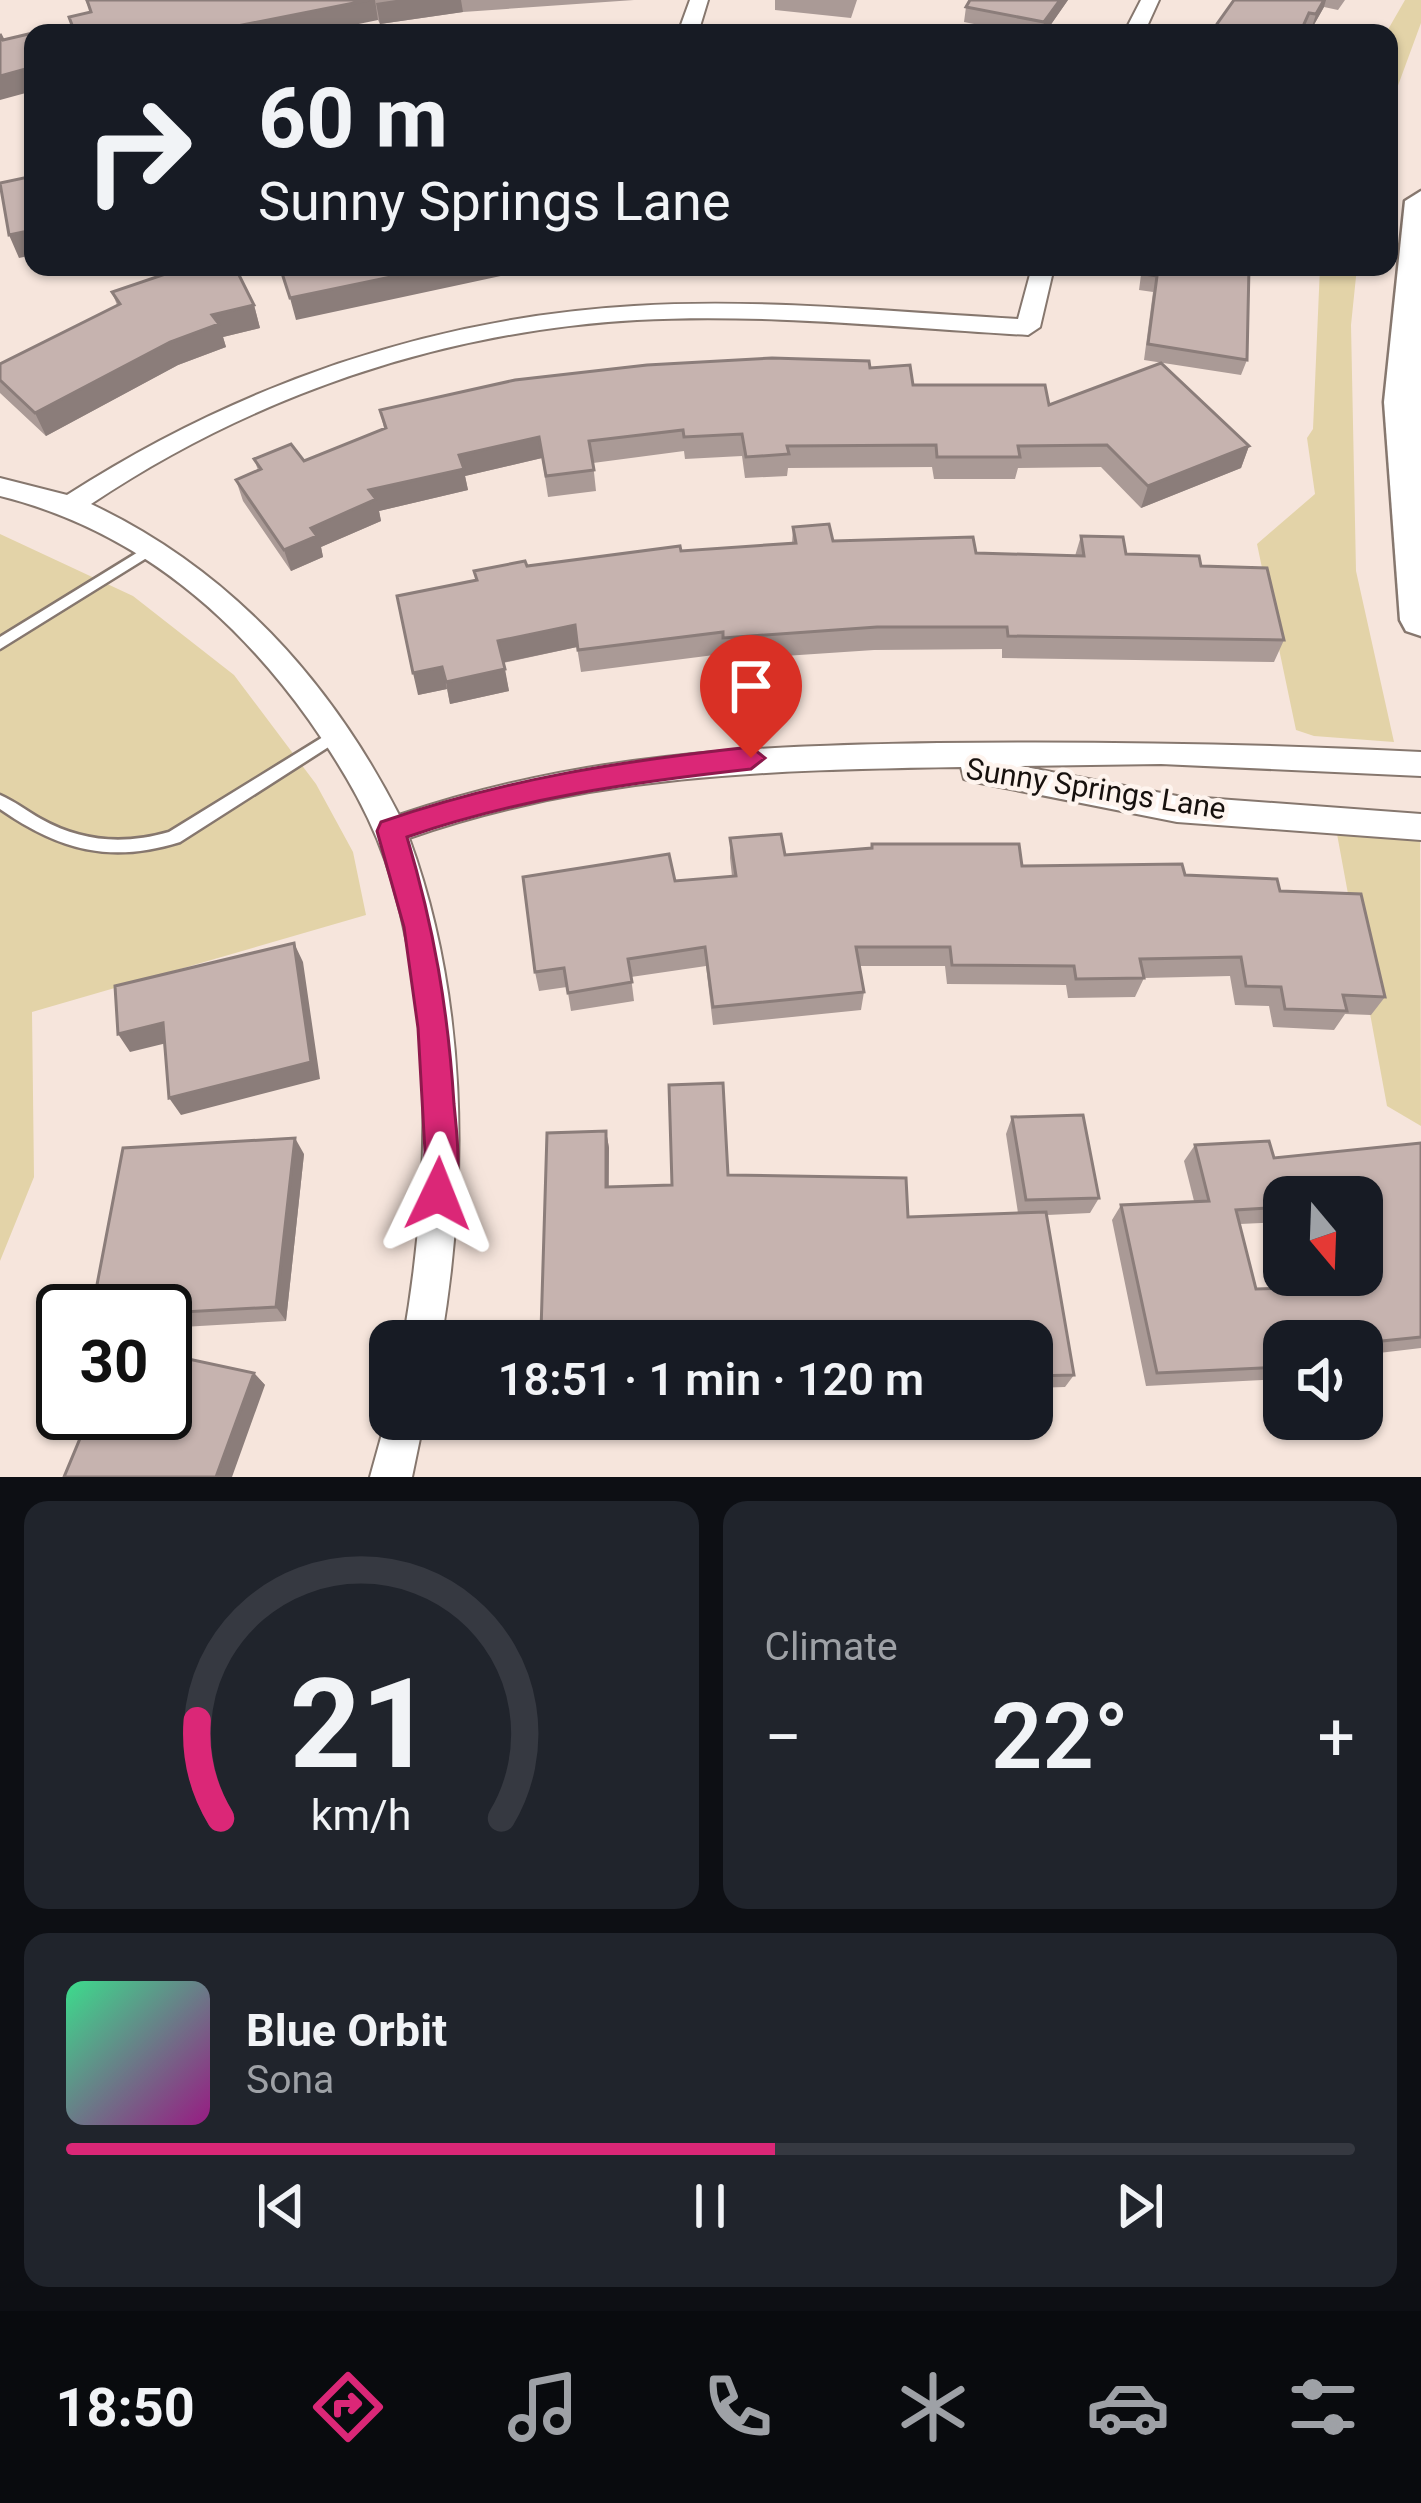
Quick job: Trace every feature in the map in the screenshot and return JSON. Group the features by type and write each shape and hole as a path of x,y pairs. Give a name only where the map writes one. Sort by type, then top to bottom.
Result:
{"main road":[{"path":"1421,201 1403,402 1421,620"}],"street":[{"path":"69,506 175,440 278,392 392,353 518,326 634,313 1028,328 1041,276"},
{"path":"0,487 69,506 199,580 269,651 336,735 391,831 419,927 439,1111 441,1152 424,1320"},
{"name":"Sunny Springs Lane","path":"391,831 475,802 609,773 751,758 1161,752 1421,764"},
{"name":"Sunny Springs Lane","path":"916,758 1177,808 1421,827"},
{"path":"391,1477 399,1440"}],"lane":[{"path":"0,644 148,551"},
{"path":"0,801 64,841 122,849 153,844 174,837 336,735"}],"shaded area":[{"path":"1405,0 1421,0 1421,23 1398,86 1398,24 1391,24"},
{"path":"1320,276 1356,276 1351,325 1356,571 1394,742 1314,736 1296,730 1257,544 1315,494 1307,438 1313,429"},
{"path":"0,534 133,596 234,675 316,784 353,852 366,915 32,1012 34,1177 0,1261"},
{"path":"1337,834 1420,840 1421,1126 1387,1106"}],"building":[{"path":"87,0 369,0 248,24 72,24 69,17 91,12"},
{"path":"970,0 1060,0 1044,22 966,7"},
{"path":"1234,0 1324,0 1304,24 1217,24"},
{"path":"0,34 3,40 24,35 24,69 0,76"},
{"path":"24,178 24,232 9,235 0,183"},
{"path":"159,276 240,276 254,305 212,315 219,324 170,342 35,413 0,380 0,364 120,304 112,292"},
{"path":"283,276 396,276 290,298"},
{"path":"1157,276 1249,276 1247,360 1148,344"},
{"path":"772,358 869,361 870,368 910,365 913,385 1045,385 1049,405 1161,363 1249,446 1148,486 1107,445 1018,446 1020,457 937,457 936,445 787,446 789,454 746,457 742,434 684,437 683,430 589,441 594,470 546,476 539,437 459,455 464,469 369,490 376,499 311,528 317,536 284,550 236,480 261,469 254,459 291,444 304,461 386,428 380,410 515,380 647,365"},
{"path":"829,524 833,541 973,537 976,553 1084,556 1081,536 1123,537 1126,554 1199,556 1201,566 1267,568 1284,640 1008,636 1007,627 877,627 723,638 723,632 578,650 575,625 498,641 505,669 446,682 442,667 413,673 397,596 477,580 474,571 525,561 527,566 680,546 681,551 796,543 793,527"},
{"path":"781,834 785,855 872,848 872,844 1019,844 1022,866 1182,864 1185,875 1277,879 1280,891 1361,894 1385,997 1343,995 1347,1011 1285,1009 1281,987 1246,986 1241,957 1140,959 1144,978 1076,979 1074,966 952,965 950,947 856,947 864,992 713,1007 705,947 628,959 632,982 568,993 564,968 535,972 523,877 669,854 675,881 736,876 730,838"},
{"path":"294,943 311,1062 169,1098 163,1023 118,1034 115,986"},
{"path":"723,1083 728,1175 906,1178 908,1217 1046,1212 1074,1375 1053,1376 1053,1320 541,1320 547,1133 606,1131 606,1187 672,1185 669,1085"},
{"path":"1083,1115 1099,1198 1026,1200 1012,1117"},
{"path":"295,1138 276,1307 192,1312 192,1284 97,1284 123,1148"},
{"path":"1269,1141 1274,1158 1421,1143 1421,1337 1383,1341 1383,1320 1263,1320 1263,1368 1157,1373 1121,1205 1209,1201 1195,1145"},
{"path":"192,1360 254,1373 216,1477 64,1477 79,1440 192,1440"}],"route":[{"path":"438,1194 441,1152 434,1028 419,927 391,831 475,802 609,773 751,758"}]}
